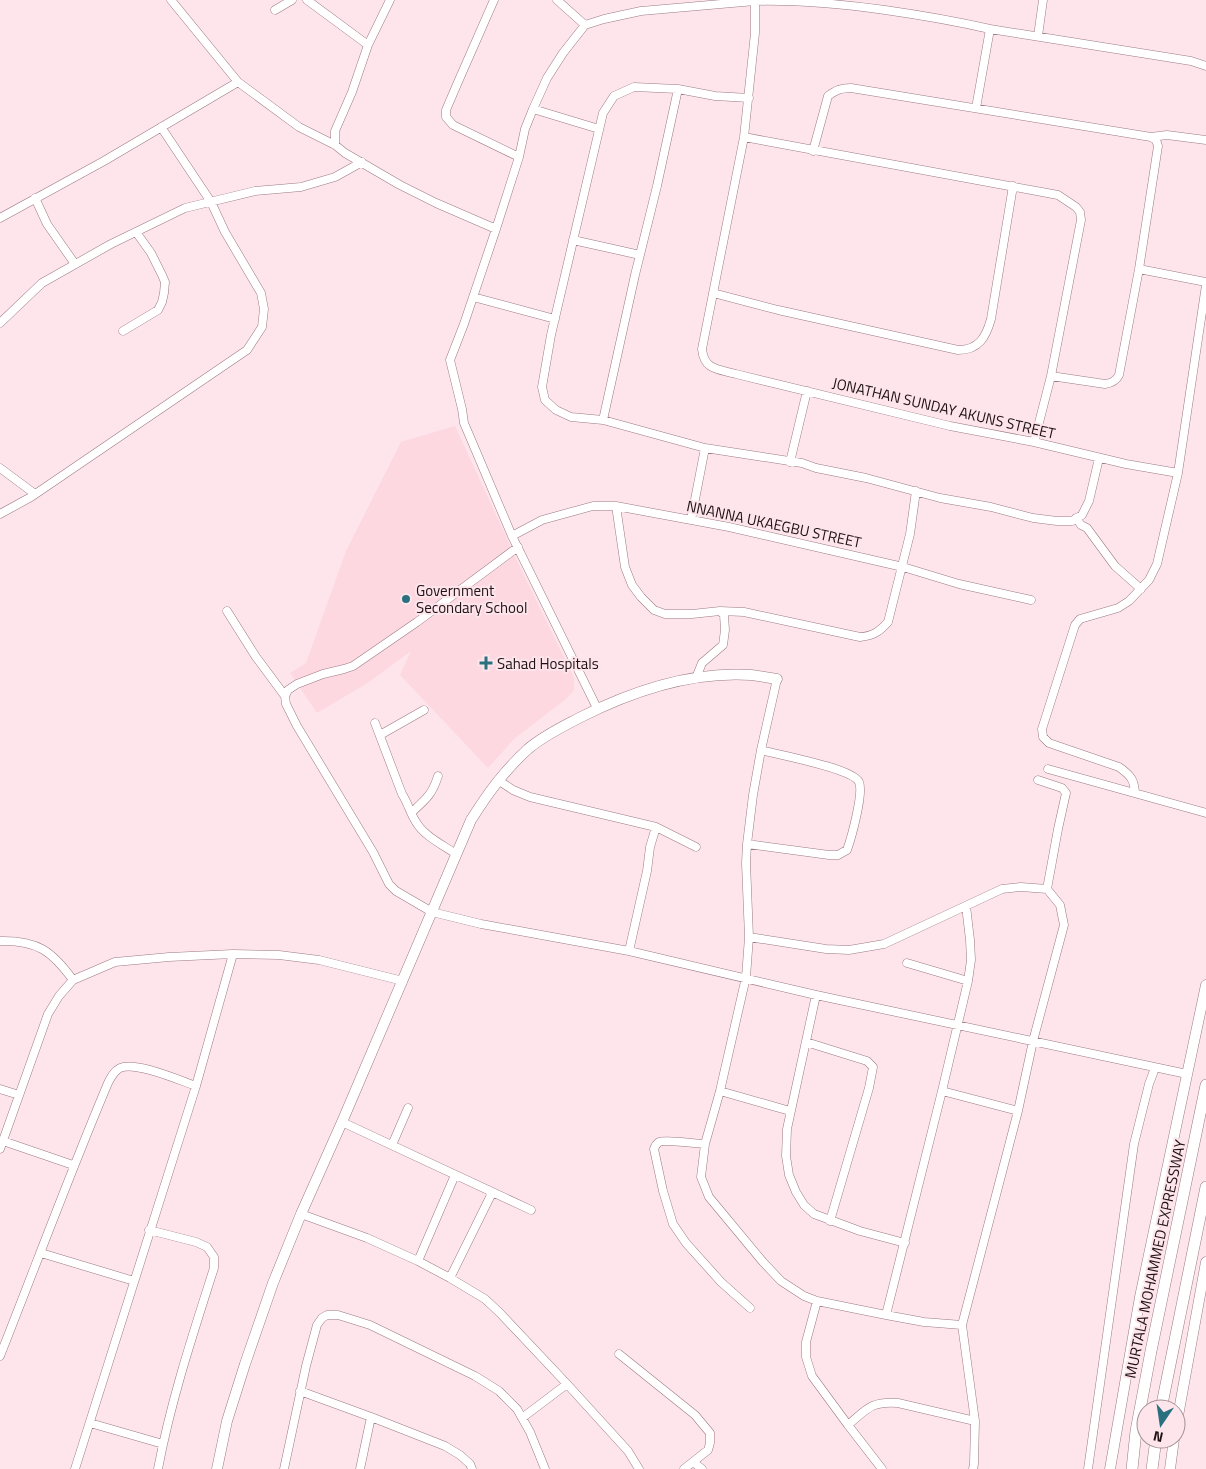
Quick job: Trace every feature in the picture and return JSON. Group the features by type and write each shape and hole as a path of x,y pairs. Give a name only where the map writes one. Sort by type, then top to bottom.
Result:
{"highway":[{"name":"MURTALA MOHAMMED EXPRESSWAY","path":"1132,1469 1136,1431 1151,1351 1206,1086"},
{"path":"1163,1399 1206,1187"},
{"path":"1152,1469 1155,1449"}],"main road":[{"path":"217,1469 245,1364 273,1283 456,854 471,820 487,794 529,748 556,729 597,708 643,691 696,678 751,675 777,679"},
{"path":"1110,1469 1140,1297 1206,985"},
{"path":"1181,1399 1206,1262"},
{"path":"1170,1469 1173,1449"}],"street":[{"path":"171,0 238,82 299,127 335,145 400,185 436,203 496,228"},
{"path":"275,10 292,0"},
{"path":"307,0 368,45"},
{"path":"335,145 334,131 352,92 368,45 390,0"},
{"path":"494,0 446,110 446,117 453,125 519,158"},
{"path":"557,0 585,25"},
{"path":"1038,36 1043,0"},
{"path":"755,1 755,32 744,137 713,293 778,310 958,350 966,350 982,340 991,319 1012,186"},
{"path":"597,708 512,536 464,423 450,360 496,228 519,158 525,129 533,109 547,78 563,53 585,25 641,11 755,1 814,1 929,17 1206,66"},
{"path":"976,108 990,28"},
{"path":"0,218 238,82"},
{"path":"749,98 715,96 678,89 634,87 614,96 603,112 555,319 542,387 545,400 556,410 571,417 603,420 705,448 802,463 940,498 992,507 1033,518 1057,521 1072,521 1082,515 1089,501 1099,458"},
{"path":"813,150 828,96 842,88 1151,137 1167,135 1206,140"},
{"path":"603,420 678,89"},
{"path":"533,109 599,129"},
{"path":"0,514 35,494 247,350 262,327 264,309 261,292 225,232 211,202 161,127"},
{"path":"744,137 1058,195 1076,207 1080,212 1080,227 1051,376 1034,442"},
{"path":"1051,376 1105,384 1116,380 1119,375 1139,269 1158,146 1156,140 1151,137"},
{"path":"0,323 42,283 136,232 185,208 263,190 301,187 335,177 362,162"},
{"path":"35,198 48,224 75,264"},
{"path":"123,331 158,310 164,293 165,282 162,275 151,253 136,232"},
{"path":"573,240 640,255"},
{"path":"1135,792 1135,783 1129,774 1120,767 1049,743 1043,737 1042,730 1075,625 1080,619 1118,608 1129,601 1149,580 1157,564 1178,473 1206,284 1139,269"},
{"name":"JONATHAN SUNDAY AKUNS STREET","path":"713,293 702,349 703,359 707,364 715,368 950,426 1178,473"},
{"path":"473,297 555,319"},
{"path":"790,462 807,391"},
{"path":"691,520 705,448"},
{"path":"0,468 35,494"},
{"path":"616,506 625,567 632,586 654,610 665,614 720,611 744,612 860,637 872,636 888,622 910,534 916,491"},
{"name":"NNANNA UKAEGBU STREET","path":"512,536 550,517 593,506 616,506 739,529 902,567 959,584 1031,600"},
{"path":"1076,518 1081,525 1087,528 1115,566 1141,590"},
{"path":"285,696 288,690 297,684 323,674 353,666 417,622 518,547"},
{"path":"227,611 256,657 285,696 286,704 297,726 373,852 389,884 396,892 432,912 481,924 629,951 816,995 1187,1074"},
{"path":"696,678 702,663 723,645 724,615 720,611"},
{"path":"777,679 761,750 747,844 749,937 746,978 720,1091 705,1144 701,1177 709,1197 763,1262 781,1281 804,1296 817,1301 924,1322 962,1325"},
{"path":"380,736 424,710"},
{"path":"375,723 402,794 408,802 417,824 456,854"},
{"path":"747,844 838,855 847,850 852,838 859,798 859,783 855,777 848,773 761,750"},
{"path":"1048,769 1206,813"},
{"path":"412,812 428,797 438,776"},
{"path":"498,780 513,790 530,797 656,827 696,848"},
{"path":"1038,780 1062,788 1066,793 1047,890"},
{"path":"629,951 648,870 650,847 656,827"},
{"path":"749,937 826,949 849,950 884,944 1002,889 1021,887 1047,890 1060,905 1064,925 962,1325 975,1421 973,1469"},
{"path":"886,1315 968,981 971,960 966,906"},
{"path":"0,942 16,941 40,947 60,962 73,980"},
{"path":"75,1469 196,1086 233,954"},
{"path":"0,1149 48,1014 59,996 73,980 115,962 233,954 279,955 319,960 403,981"},
{"path":"907,963 968,981"},
{"path":"816,995 787,1130 786,1156 789,1175 796,1192 814,1214 860,1231 905,1243"},
{"path":"806,1042 867,1061 873,1067 871,1082 830,1221"},
{"path":"0,1356 41,1253 73,1165 108,1083 115,1072 122,1067 140,1066 196,1086"},
{"path":"1088,1469 1132,1153 1149,1084 1155,1068"},
{"path":"0,1089 19,1095"},
{"path":"720,1091 790,1111"},
{"path":"942,1091 1018,1111"},
{"path":"392,1146 408,1108"},
{"path":"342,1122 531,1210"},
{"path":"3,1141 73,1165"},
{"path":"705,1144 666,1141 660,1142 655,1146 654,1149 663,1191 673,1224 686,1243 721,1282 750,1308"},
{"path":"418,1261 455,1175"},
{"path":"450,1278 492,1193"},
{"path":"301,1214 367,1238 418,1261 485,1299 568,1384 628,1452 639,1469"},
{"path":"149,1230 196,1242 207,1247 214,1257 214,1268 179,1380 158,1469"},
{"path":"41,1253 134,1281"},
{"path":"817,1301 806,1342 806,1357 812,1376 882,1469"},
{"path":"284,1469 300,1391 318,1325 322,1318 327,1315 338,1315 370,1325 475,1376 499,1391 517,1409 545,1469"},
{"path":"619,1354 695,1415 710,1433 708,1450 684,1469"},
{"path":"522,1418 568,1384"},
{"path":"300,1391 445,1446 460,1455 470,1464 472,1469"},
{"path":"848,1425 873,1405 885,1402 898,1403 975,1421"},
{"path":"360,1469 371,1417"},
{"path":"90,1423 163,1444"},
{"path":"693,1462 702,1469"}],"shaded area":[{"name":"Government Secondary School","path":"455,426 574,678 574,690 566,699 514,739 488,768 400,675 411,651 369,682 317,713 290,673 306,663 346,551 401,442"}],"place":[{"name":"Government Secondary School","path":"406,599"},
{"name":"Sahad Hospitals","path":"486,663"}]}
